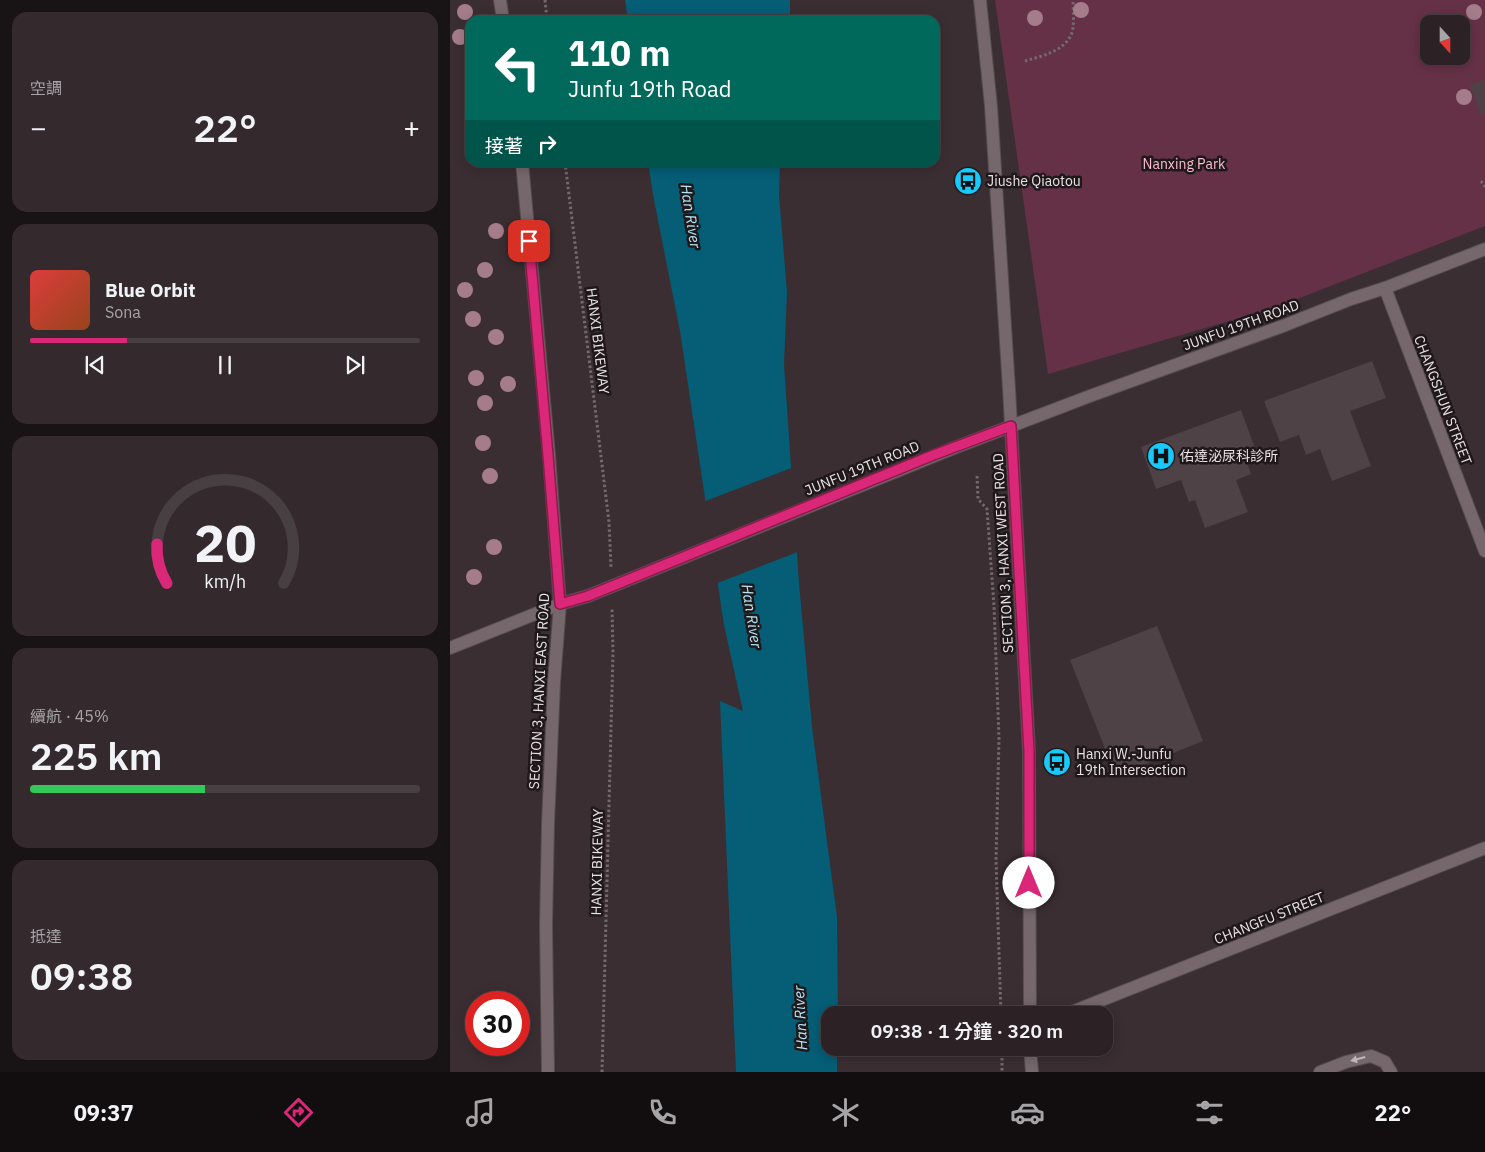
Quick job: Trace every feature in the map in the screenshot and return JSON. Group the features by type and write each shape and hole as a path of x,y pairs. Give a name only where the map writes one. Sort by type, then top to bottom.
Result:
{"street":[{"path":"500,0 502,15"},
{"name":"SECTION 3, HANXI WEST ROAD","path":"980,0 991,106 1029,751 1030,1006"},
{"name":"SECTION 3, HANXI EAST ROAD","path":"522,167 560,604 554,682 547,842 548,1072"},
{"name":"JUNFU 19TH ROAD","path":"450,648 560,604 588,596 1011,426 1385,288 1485,249"},
{"name":"CHANGSHUN STREET","path":"1385,288 1485,551"},
{"name":"CHANGFU STREET","path":"1087,1006 1485,848"},
{"path":"1031,1056 1032,1072"},
{"path":"1320,1072 1346,1062 1371,1056 1385,1062 1391,1072"}],"path":[{"path":"545,0 546,15"},
{"path":"1025,61 1053,52 1065,44 1072,34 1073,0"},
{"name":"HANXI BIKEWAY","path":"566,167 610,522"},
{"path":"1481,181 1485,187"},
{"path":"977,476 978,499 987,509 994,606 999,738 996,860 1001,1006"},
{"name":"HANXI BIKEWAY","path":"602,1072 613,653"},
{"path":"1002,1056 1002,1072"}],"green space":[{"name":"Nanxing Park","path":"995,0 1485,0 1485,226 1274,308 1048,374"}],"water":[{"path":"625,0 790,0 790,15 627,15"},
{"name":"Han River","path":"649,167 780,167 779,195 787,292 784,364 799,583 812,727 837,917 838,1006 821,1006 821,1056 837,1056 837,1072 736,1072 720,701 743,711 724,625 680,331"}],"pier":[{"path":"794,467 800,551 715,584 703,502"}],"building":[{"path":"1485,79 1485,114 1481,115 1470,85"},
{"path":"1372,361 1386,398 1350,411 1371,466 1332,481 1320,449 1306,455 1299,435 1280,442 1264,401"},
{"path":"1241,410 1256,451 1244,455 1251,474 1236,480 1248,512 1205,528 1195,500 1189,502 1181,480 1156,489 1141,447"},
{"path":"1157,626 1203,741 1116,776 1070,660"}],"place":[{"name":"Jiushe Qiaotou","path":"968,181"},
{"name":"佑達泌尿科診所","path":"1161,456"},
{"name":"Hanxi W.-Junfu 19th Intersection","path":"1057,762"}],"route":[{"path":"529,241 560,604 588,596 931,456 1011,426 1029,751 1029,883"}]}
